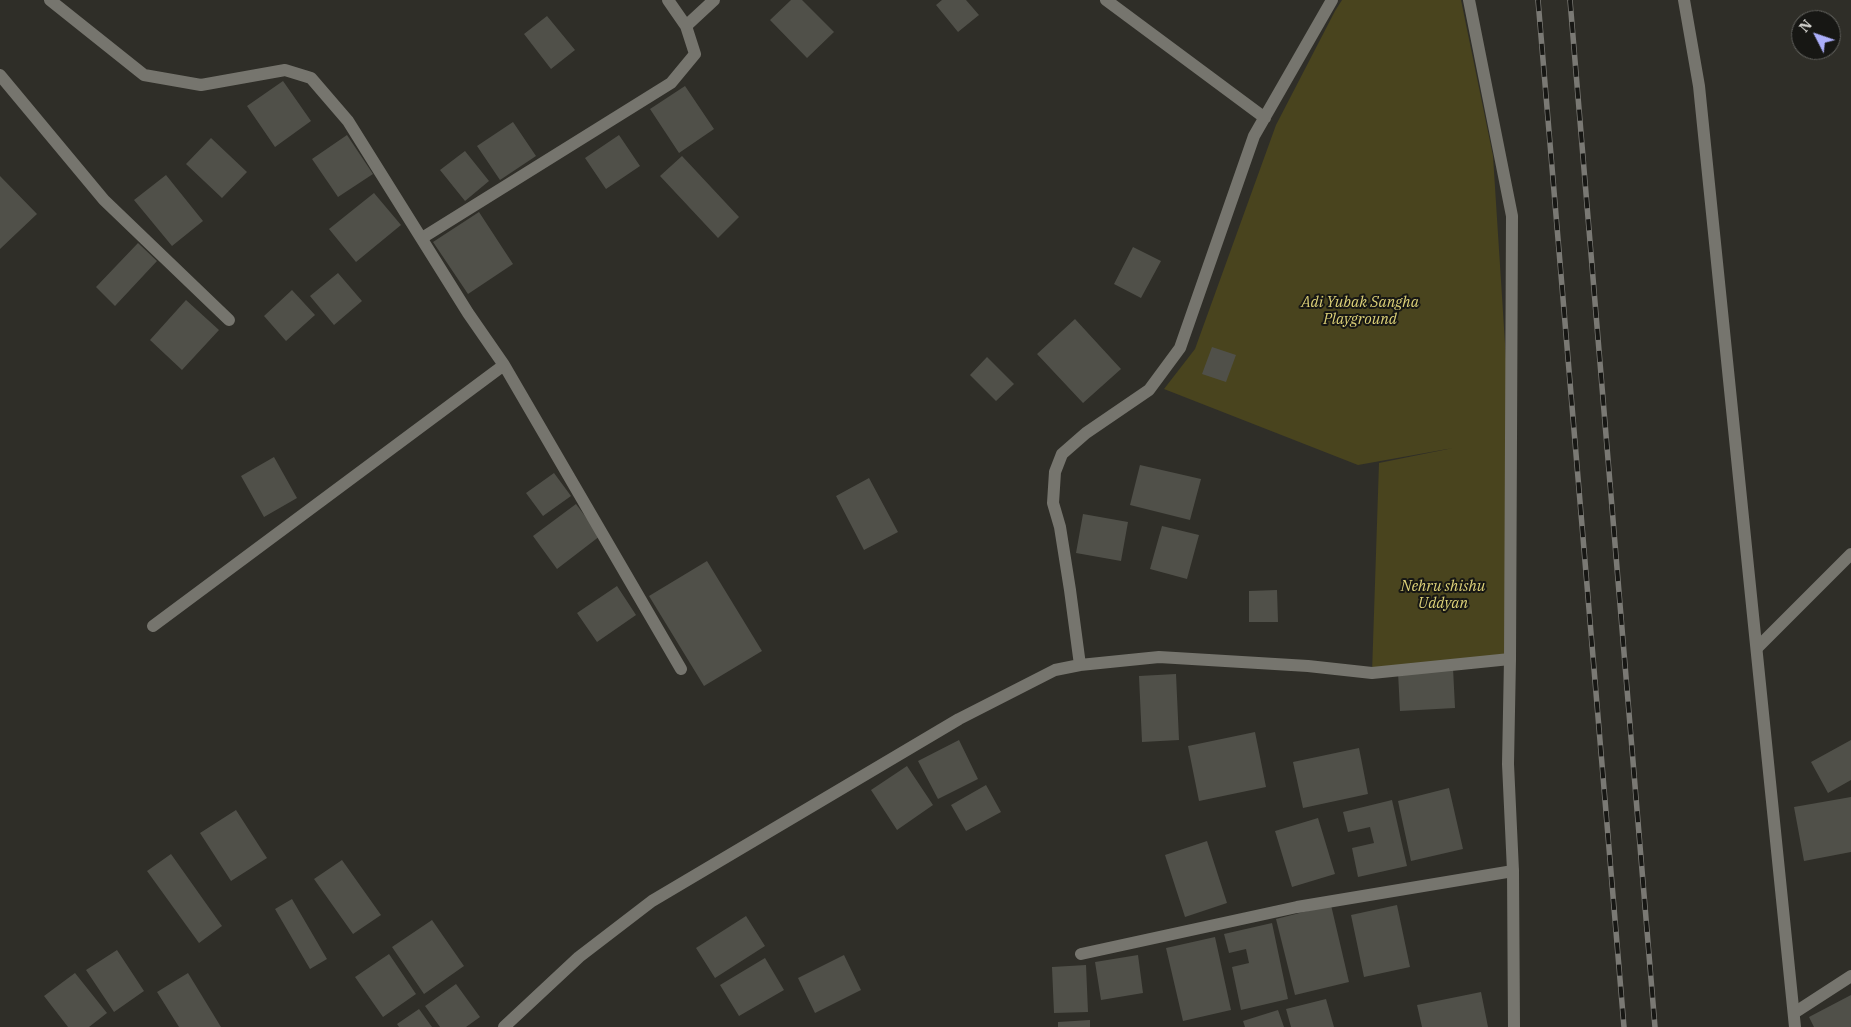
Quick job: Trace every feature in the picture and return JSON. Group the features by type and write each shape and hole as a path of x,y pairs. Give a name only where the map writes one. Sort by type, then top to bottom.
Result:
{"street":[{"path":"50,0 144,75 201,85 285,70 311,78 348,121 468,313 504,365 681,669"},
{"path":"422,238 670,83 695,54 686,26 668,0"},
{"path":"686,26 714,0"},
{"path":"1106,0 1265,118"},
{"path":"1080,665 1060,527 1053,503 1055,472 1062,454 1086,433 1149,390 1180,348 1254,136 1332,0"},
{"path":"1470,0 1512,216 1508,764 1513,871 1514,1027"},
{"path":"1684,0 1699,86 1795,1027"},
{"path":"0,75 104,200 229,320"},
{"path":"153,626 504,365"},
{"path":"1757,648 1851,554"},
{"path":"504,1027 578,957 652,901 959,719 1055,670 1080,665 1159,658 1308,666 1372,673 1510,659"},
{"path":"1081,954 1297,908 1513,871"},
{"path":"1794,1013 1851,976"}],"green space":[{"name":"Adi Yubak Sangha Playground","path":"1342,0 1461,0 1493,156 1511,437 1510,659 1372,673 1379,463 1453,448 1358,465 1164,389 1195,349 1276,125"}],"building":[{"path":"791,0 802,0 834,32 807,58 770,20"},
{"path":"942,0 966,0 979,15 958,32 936,5"},
{"path":"547,16 575,50 551,69 524,34"},
{"path":"283,81 311,121 275,147 247,106"},
{"path":"685,86 714,129 679,153 650,109"},
{"path":"513,122 536,156 500,180 477,146"},
{"path":"347,135 373,174 338,197 312,159"},
{"path":"619,135 640,166 606,189 585,158"},
{"path":"211,138 247,172 222,198 186,164"},
{"path":"465,151 489,181 465,201 440,170"},
{"path":"682,156 739,217 718,238 660,176"},
{"path":"166,175 203,221 172,246 134,200"},
{"path":"0,176 37,214 0,249"},
{"path":"374,193 401,225 356,262 329,229"},
{"path":"479,212 513,264 468,294 433,242"},
{"path":"138,243 157,261 115,306 96,287"},
{"path":"1133,247 1161,261 1141,298 1114,284"},
{"path":"338,273 362,301 334,325 310,296"},
{"path":"292,290 315,315 286,341 264,316"},
{"path":"186,300 219,330 182,370 150,340"},
{"path":"1075,319 1121,369 1083,403 1037,354"},
{"path":"1212,347 1236,355 1226,382 1202,374"},
{"path":"987,357 1014,384 996,401 970,375"},
{"path":"274,457 297,498 264,517 241,476"},
{"path":"1140,465 1201,479 1190,520 1130,505"},
{"path":"554,473 571,496 543,516 526,493"},
{"path":"869,478 898,532 864,550 836,496"},
{"path":"576,504 600,536 557,569 533,536"},
{"path":"1083,514 1128,522 1121,561 1076,553"},
{"path":"1162,526 1199,535 1187,579 1150,569"},
{"path":"707,561 762,651 704,686 649,596"},
{"path":"617,586 636,615 597,642 577,613"},
{"path":"1277,590 1278,622 1249,622 1249,591"},
{"path":"1453,668 1455,708 1400,711 1398,672"},
{"path":"1176,674 1179,740 1142,742 1139,676"},
{"path":"1255,732 1266,787 1199,801 1188,746"},
{"path":"959,740 978,779 938,799 918,761"},
{"path":"1851,740 1851,780 1828,793 1811,762"},
{"path":"1359,748 1368,794 1303,808 1293,762"},
{"path":"907,766 933,805 897,830 871,790"},
{"path":"986,785 1001,812 966,831 951,805"},
{"path":"1449,788 1463,849 1411,861 1398,801"},
{"path":"1851,797 1851,852 1804,861 1794,807"},
{"path":"1392,800 1407,866 1358,877 1352,848 1374,843 1370,827 1348,832 1343,812"},
{"path":"236,810 267,858 231,881 200,833"},
{"path":"1318,818 1335,874 1292,887 1275,831"},
{"path":"1207,841 1227,903 1185,917 1165,855"},
{"path":"171,854 222,926 199,943 147,871"},
{"path":"342,860 381,915 353,934 314,879"},
{"path":"292,899 327,959 310,969 275,909"},
{"path":"1331,905 1349,982 1295,995 1276,919"},
{"path":"1397,905 1410,967 1364,977 1351,915"},
{"path":"746,916 765,946 715,978 696,948"},
{"path":"432,920 464,966 424,994 392,947"},
{"path":"1272,923 1288,999 1241,1010 1232,967 1249,963 1246,949 1229,953 1224,934"},
{"path":"1215,937 1231,1010 1183,1021 1166,948"},
{"path":"117,950 144,991 114,1012 86,970"},
{"path":"389,954 416,994 383,1017 355,977"},
{"path":"844,955 861,990 815,1013 798,978"},
{"path":"1138,955 1143,993 1101,1000 1095,962"},
{"path":"765,958 784,990 739,1016 720,985"},
{"path":"1086,965 1088,1012 1054,1013 1052,967"},
{"path":"75,973 107,1013 89,1027 68,1027 44,996"},
{"path":"188,973 221,1027 179,1027 157,992"},
{"path":"456,984 480,1017 466,1027 440,1027 425,1006"},
{"path":"1481,992 1488,1027 1422,1027 1417,1005"},
{"path":"1851,995 1851,1027 1814,1027 1809,1017"},
{"path":"1326,999 1334,1027 1291,1027 1286,1009"},
{"path":"419,1009 432,1027 399,1027 397,1024"},
{"path":"1278,1010 1284,1027 1245,1027 1243,1021"},
{"path":"1090,1020 1090,1027 1058,1027 1058,1022"}],"railway":[{"path":"1538,0 1624,1027"},
{"path":"1570,0 1655,1027"}],"park label":[{"name":"Nehru shishu Uddyan","path":"1443,596"}]}
